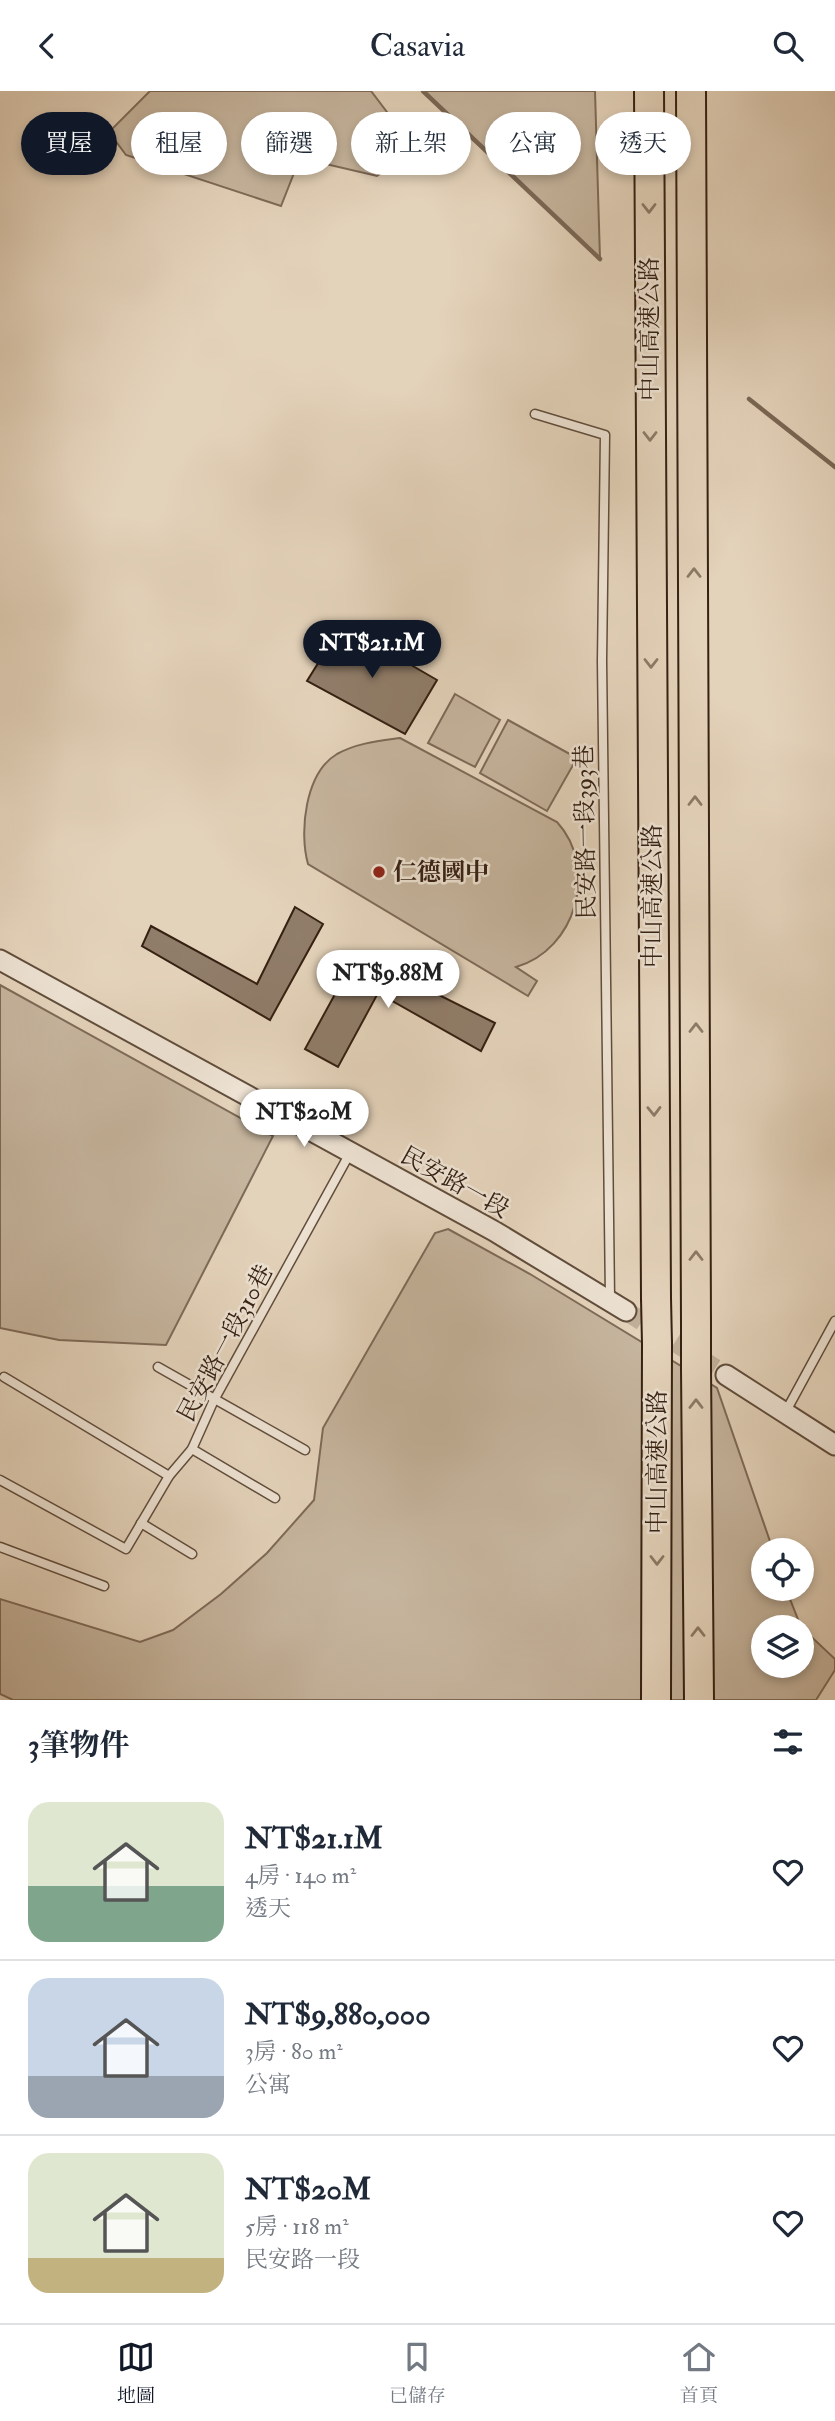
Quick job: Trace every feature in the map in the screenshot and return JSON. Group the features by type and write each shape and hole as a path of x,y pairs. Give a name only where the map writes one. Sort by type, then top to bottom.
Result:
{"highway":[{"name":"中山高速公路","path":"649,91 657,1344 656,1700"},
{"name":"中山高速公路","path":"691,91 699,1700"}],"street":[{"name":"民安路一段","path":"0,960 351,1151 618,1306"},
{"path":"726,1375 835,1445"}],"lane":[{"name":"民安路一段393巷","path":"535,414 605,435 602,661 618,1306"},
{"name":"民安路一段310巷","path":"0,1480 126,1549 169,1476 191,1449 214,1400 351,1151"},
{"path":"785,1413 835,1321"},
{"path":"158,1367 305,1450"},
{"path":"4,1377 169,1476"},
{"path":"191,1449 275,1499"},
{"path":"141,1523 192,1554"},
{"path":"0,1547 104,1586"}],"shaded area":[{"path":"150,91 371,91 387,112 351,112 351,170 337,167 337,112 241,112 241,175 293,175 281,206 187,175 227,175 227,112 131,112 131,157 126,155 117,143 117,124"},
{"path":"423,91 595,91 595,175 598,175 600,259 512,175 581,175 581,112 485,112 485,150 471,137 471,112 445,112"},
{"path":"455,694 500,720 475,767 428,743"},
{"path":"508,720 577,758 547,811 480,773"},
{"path":"400,738 557,822 570,841 577,862 575,905 554,944 537,958 516,967 537,981 528,996 308,864 304,836 307,804 311,789 326,763 352,747"},
{"path":"0,985 273,1136 166,1345 59,1340 0,1328"},
{"path":"448,1229 530,1274 717,1388 769,1538 751,1538 751,1601 791,1601 796,1615 751,1615 751,1678 814,1678 814,1639 835,1659 835,1670 816,1700 13,1700 0,1694 0,1599 140,1642 173,1630 221,1594 267,1553 314,1500 323,1428 435,1233"}],"building":[{"path":"342,625 437,680 405,734 307,681"},
{"path":"295,907 323,924 270,1020 142,946 151,926 257,984"},
{"path":"357,954 495,1023 481,1051 378,993 338,1067 305,1049"}],"waterway":[{"path":"423,91 600,259"},
{"path":"749,399 835,467"}],"tunnel":[{"path":"626,1311 726,1375"}],"place":[{"name":"仁德國中","path":"379,872"}]}
